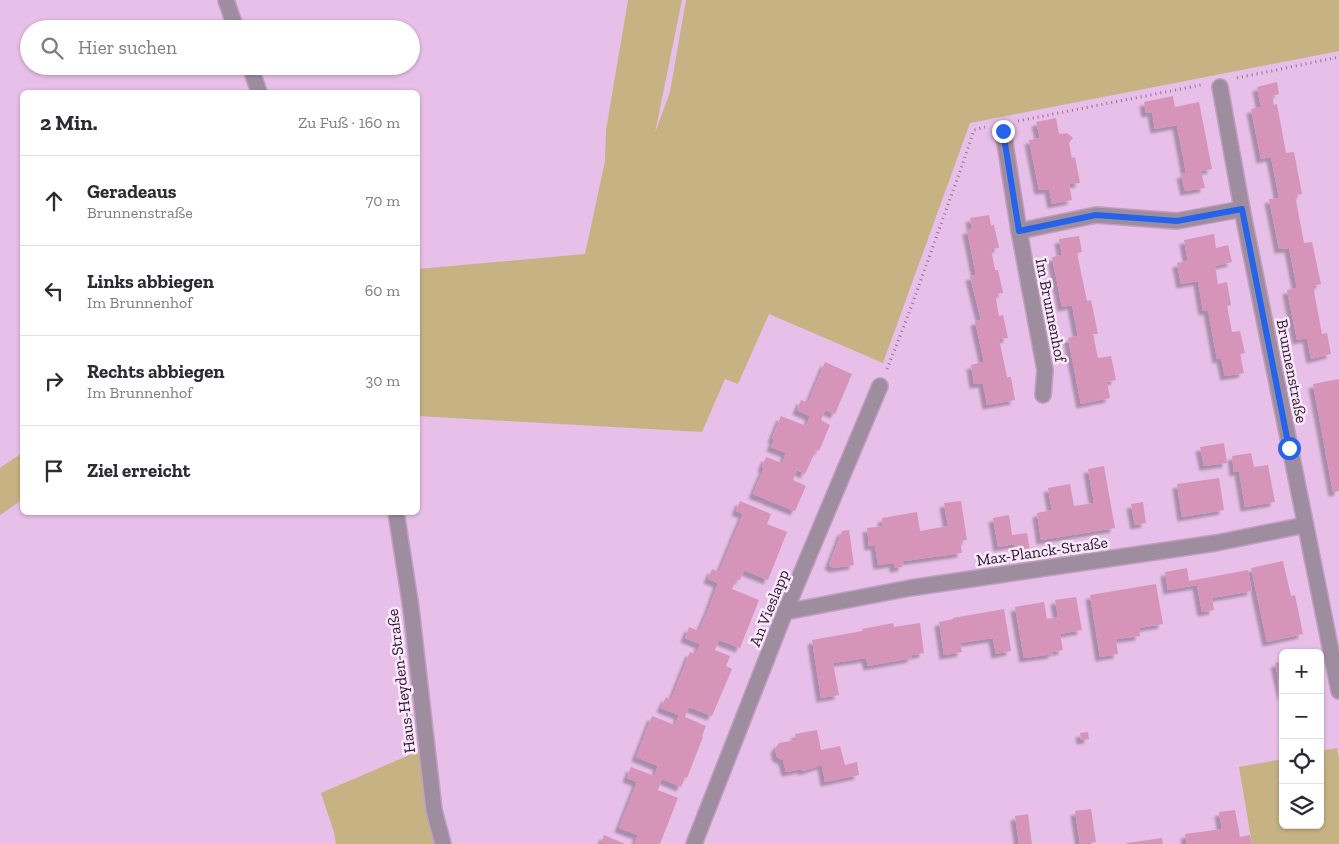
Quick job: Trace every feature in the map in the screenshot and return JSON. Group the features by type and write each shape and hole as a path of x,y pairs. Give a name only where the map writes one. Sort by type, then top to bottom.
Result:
{"street":[{"path":"226,0 233,20"},
{"path":"253,75 258,90"},
{"name":"Brunnenstraße","path":"1219,83 1242,209 1339,691"},
{"name":"Im Brunnenhof","path":"1002,126 1045,370 1043,395"},
{"path":"1019,231 1096,215 1177,221 1242,209"},
{"name":"An Vieslapp","path":"694,844 785,612 880,386"},
{"name":"Haus-Heyden-Straße","path":"396,515 410,608 434,810 443,844"},
{"name":"Max-Planck-Straße","path":"785,612 910,588 1216,542 1305,525"}],"path":[{"path":"880,386 909,313 974,130 1219,83 1339,57"}],"shaded area":[{"path":"628,0 682,0 655,133 670,92 686,0 1339,0 1339,51 970,123 883,363 769,314 738,384 725,379 702,432 420,416 420,269 585,254 605,161 606,130"},
{"path":"20,454 20,501 0,515 0,468"},
{"path":"1337,748 1339,758 1339,844 1252,844 1239,767 1279,760 1279,829 1324,829 1324,750"},
{"path":"419,751 438,844 336,844 321,793"}],"building":[{"path":"1277,82 1279,94 1272,96 1274,105 1277,104 1286,153 1294,152 1302,194 1295,195 1304,243 1312,242 1321,284 1313,286 1322,334 1327,333 1331,354 1311,359 1307,338 1297,340 1287,290 1297,288 1289,248 1279,249 1269,199 1279,198 1275,177 1271,157 1261,159 1251,109 1261,107 1257,87"},
{"path":"1173,96 1175,107 1199,102 1212,169 1201,171 1205,188 1185,191 1181,174 1186,173 1177,125 1155,129 1152,112 1146,113 1144,102"},
{"path":"1056,118 1059,134 1067,133 1073,138 1069,143 1072,158 1075,157 1080,183 1069,184 1072,200 1052,204 1049,189 1039,190 1029,140 1040,138 1036,122"},
{"path":"989,215 991,225 994,225 999,248 991,249 995,270 998,270 1003,293 995,294 999,316 1003,315 1008,338 999,339 1007,377 1011,377 1015,400 987,405 983,383 974,384 971,365 984,362 975,321 981,320 970,276 976,275 967,230 972,229 970,218"},
{"path":"1214,234 1216,248 1228,245 1232,262 1215,266 1218,284 1227,282 1231,305 1227,306 1232,332 1240,331 1245,353 1240,354 1244,373 1225,376 1221,358 1217,359 1208,310 1203,311 1198,281 1181,284 1177,263 1188,261 1184,240"},
{"path":"1079,236 1082,252 1077,253 1087,301 1091,300 1098,334 1093,334 1098,358 1111,356 1116,380 1107,382 1110,398 1081,404 1068,338 1078,336 1072,305 1062,307 1052,257 1062,255 1059,239"},
{"path":"825,362 852,374 835,414 825,410 821,420 830,425 819,451 816,450 805,474 797,470 793,480 806,486 795,511 753,494 764,468 762,467 766,457 782,463 786,453 771,447 774,439 772,438 781,416 806,426 810,416 797,410 801,400 808,403"},
{"path":"1339,379 1339,491 1333,492 1313,384"},
{"path":"1224,443 1227,463 1204,466 1200,447"},
{"path":"1251,453 1254,467 1268,465 1275,502 1245,507 1239,471 1234,472 1232,456"},
{"path":"1104,466 1115,528 1041,540 1037,513 1052,510 1048,488 1070,484 1074,506 1094,503 1088,469"},
{"path":"1219,478 1224,510 1182,517 1177,484"},
{"path":"740,501 771,514 767,524 787,532 768,580 744,570 740,580 736,579 732,589 759,600 740,648 719,640 715,650 730,656 726,666 732,669 712,716 689,707 685,717 706,726 687,778 685,777 681,787 662,779 658,790 678,798 660,844 634,844 638,835 619,828 637,782 627,778 631,767 654,776 658,766 636,757 652,716 675,725 679,715 661,708 666,697 671,700 690,652 696,654 700,644 685,638 689,627 699,631 709,608 718,583 708,579 712,569 719,572 743,514 736,511"},
{"path":"961,501 967,540 960,541 962,553 904,561 902,567 894,568 894,563 878,565 875,545 869,546 867,528 883,526 882,518 917,512 920,531 948,526 944,503"},
{"path":"1143,502 1146,523 1135,525 1131,504"},
{"path":"1009,515 1012,535 1027,533 1030,552 1016,554 1014,544 998,547 993,518"},
{"path":"849,530 854,565 834,568 829,565 842,531"},
{"path":"1283,561 1291,596 1295,595 1303,634 1267,642 1251,568"},
{"path":"1187,568 1189,581 1248,570 1252,591 1212,598 1214,610 1202,612 1197,585 1168,590 1165,572"},
{"path":"1156,584 1163,624 1139,628 1140,636 1116,639 1118,654 1100,657 1090,595"},
{"path":"1076,597 1082,630 1060,634 1063,650 1052,652 1053,654 1024,658 1015,607 1044,602 1047,619 1058,617 1055,600"},
{"path":"1004,609 1011,651 996,654 993,638 960,643 962,652 944,655 939,622"},
{"path":"893,623 894,627 920,623 924,653 912,655 912,658 868,666 866,658 833,663 839,695 821,698 812,640"},
{"path":"1279,662 1279,681 1275,663"},
{"path":"817,730 821,750 840,746 845,765 857,762 859,775 825,782 822,765 803,771 802,769 786,772 783,760 777,757 775,749 779,743 797,740 795,734"},
{"path":"1088,732 1089,739 1081,740 1080,733"},
{"path":"1091,809 1096,842 1080,844 1075,811"},
{"path":"1235,810 1240,837 1250,835 1252,844 1187,844 1185,834 1222,829 1219,812"},
{"path":"1028,814 1032,844 1019,844 1015,816"},
{"path":"604,835 625,844 601,844"},
{"path":"1162,838 1163,844 1127,844 1127,843"}],"route":[{"path":"1003,131 1019,231 1096,215 1177,221 1242,209 1289,448"}]}
